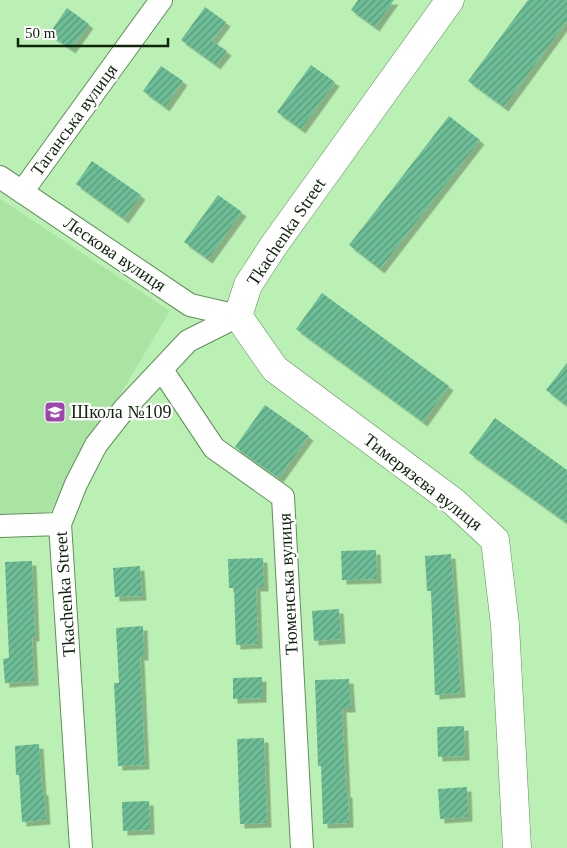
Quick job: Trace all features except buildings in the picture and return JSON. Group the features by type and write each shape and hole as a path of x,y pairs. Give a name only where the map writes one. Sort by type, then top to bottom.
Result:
{"street":[{"name":"Таганська вулиця","path":"22,192 161,0"},
{"name":"Tkachenka Street","path":"81,848 60,524 76,484 96,445 125,408 188,341 238,316 248,285 274,245 450,0"},
{"name":"Лескова вулиця","path":"0,177 190,305 238,316"},
{"name":"Тимерязєва вулиця","path":"238,316 276,369 454,502 495,540 505,624 517,848"},
{"name":"Тюменська вулиця","path":"162,370 214,448 283,497 302,848"},
{"path":"0,526 60,524"}],"shaded area":[{"name":"Школа №109","path":"0,199 170,311 50,512 0,514"}],"place":[{"name":"Школа №109","path":"55,412"}]}
